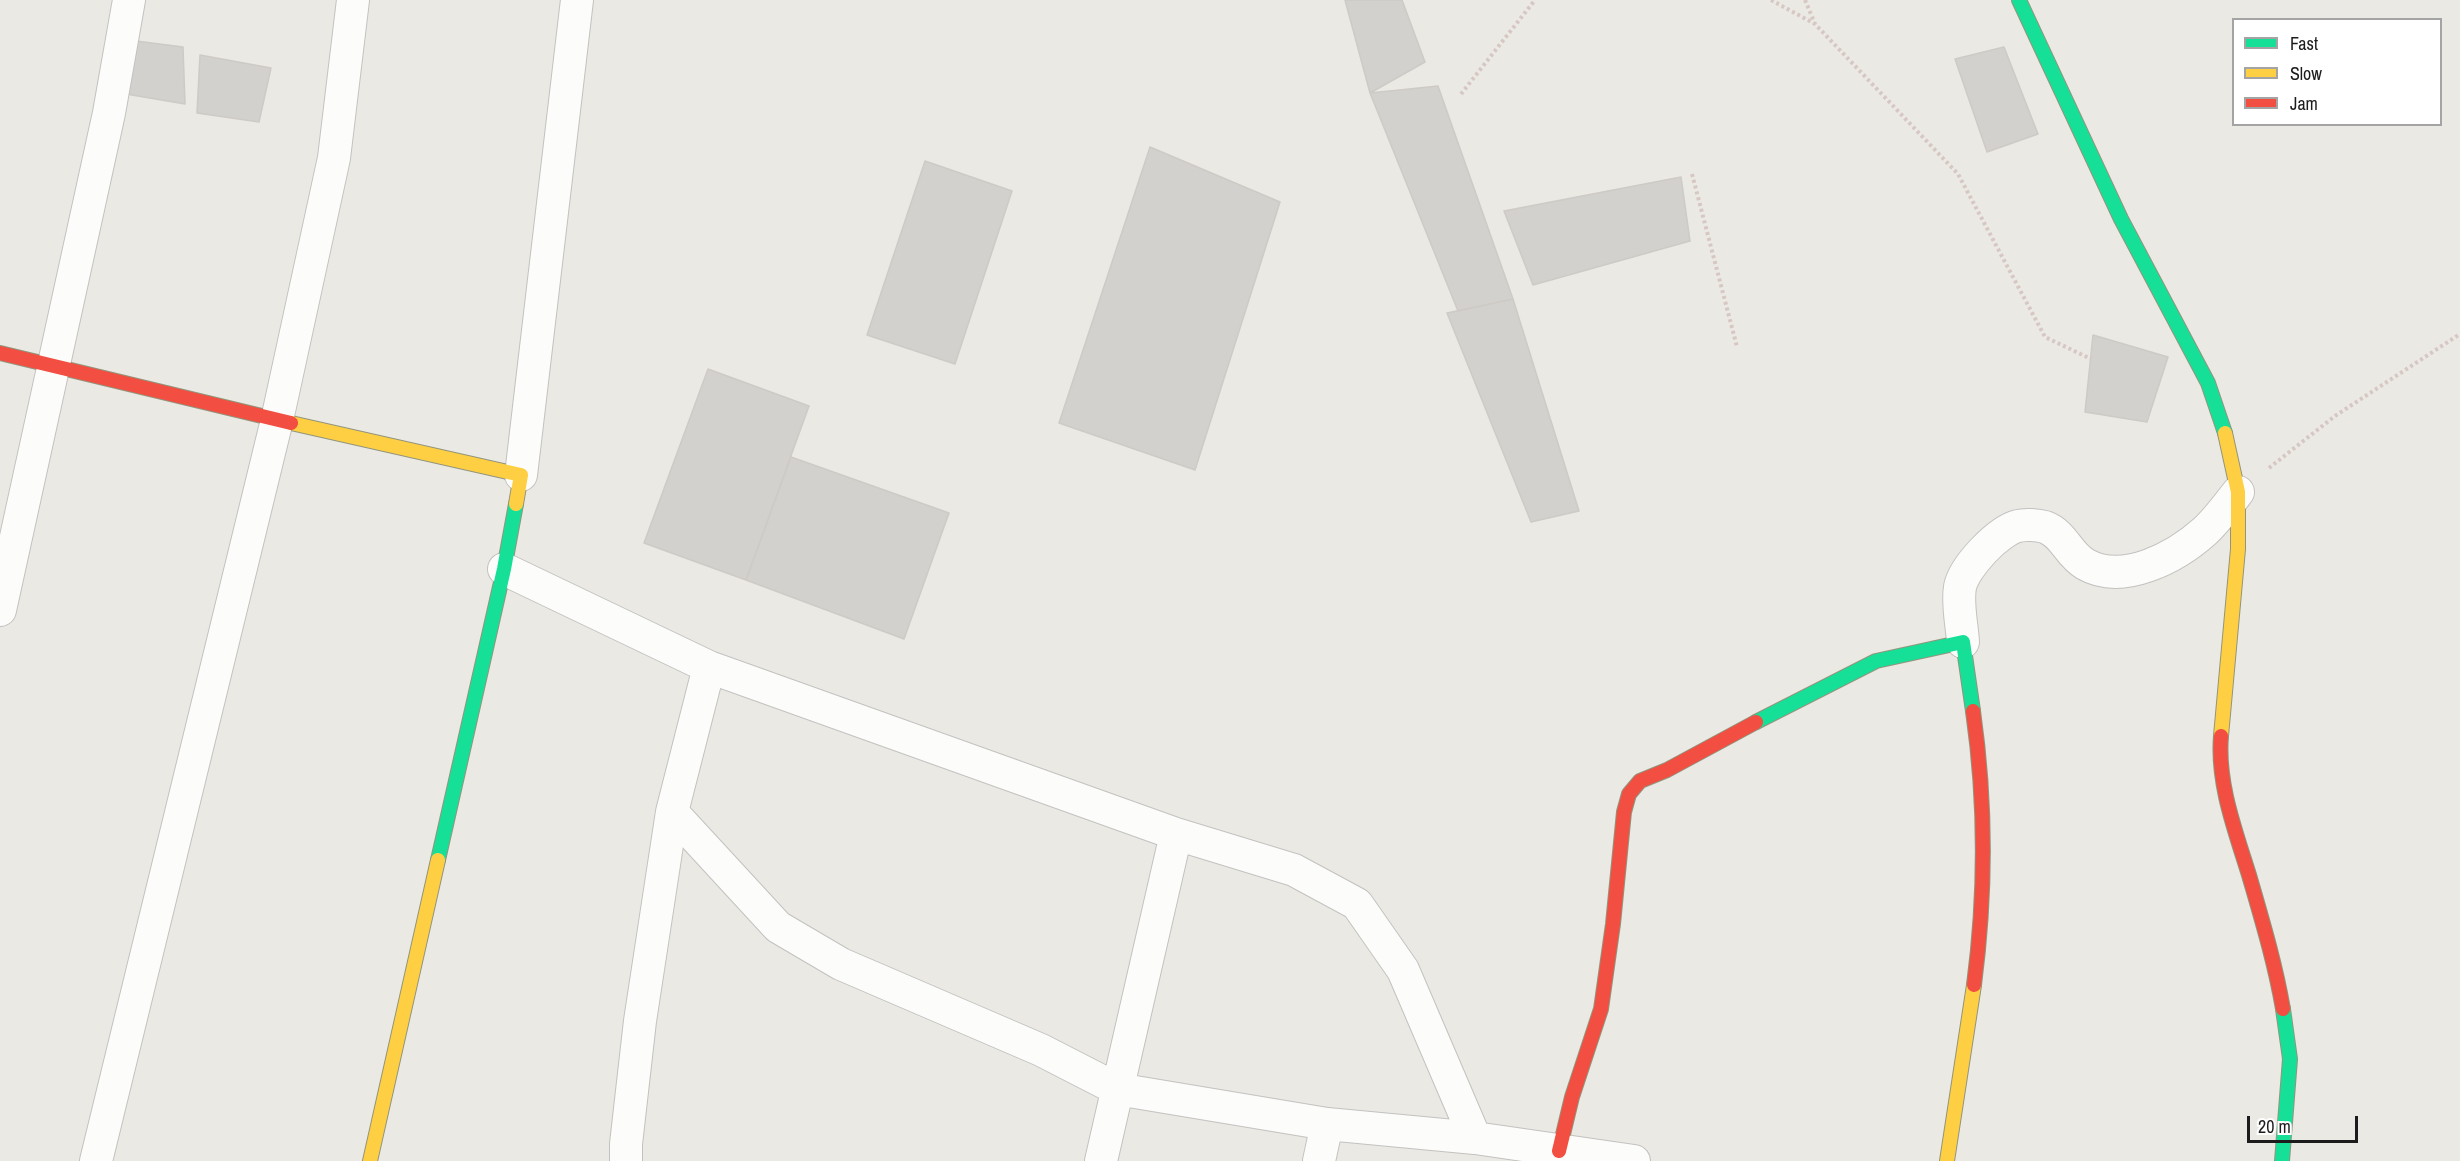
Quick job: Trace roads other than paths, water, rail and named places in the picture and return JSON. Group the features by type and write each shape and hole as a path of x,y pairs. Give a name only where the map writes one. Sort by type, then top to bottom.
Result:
{"street":[{"path":"0,610 108,113 129,0"},
{"path":"96,1161 277,420 334,158 353,0"},
{"path":"370,1161 504,569 521,475 577,0"},
{"path":"2019,0 2121,219 2208,383 2229,446 2238,492 2238,549 2223,692 2219,759 2231,818 2274,958 2287,1030 2290,1059 2282,1161"},
{"path":"0,353 277,420 521,475"},
{"path":"1947,1161 1971,1024 1982,896 1982,790 1963,642 1960,589 1964,576 1971,564 2006,530 2020,525 2044,526 2060,535 2069,550 2084,563 2103,571 2133,571 2176,552 2206,531 2238,492"},
{"path":"504,569 709,667 1176,834 1294,870 1357,904 1403,970 1474,1138"},
{"path":"1559,1151 1572,1097 1601,1009 1613,924 1624,812 1629,794 1640,781 1667,770 1802,697 1876,661 1963,642"},
{"path":"626,1161 640,1021 672,812 709,667"},
{"path":"672,812 778,927 840,963 1041,1050 1117,1089 1327,1124 1474,1138 1634,1161"},
{"path":"1101,1161 1176,834"},
{"path":"1319,1161 1327,1124"}]}
